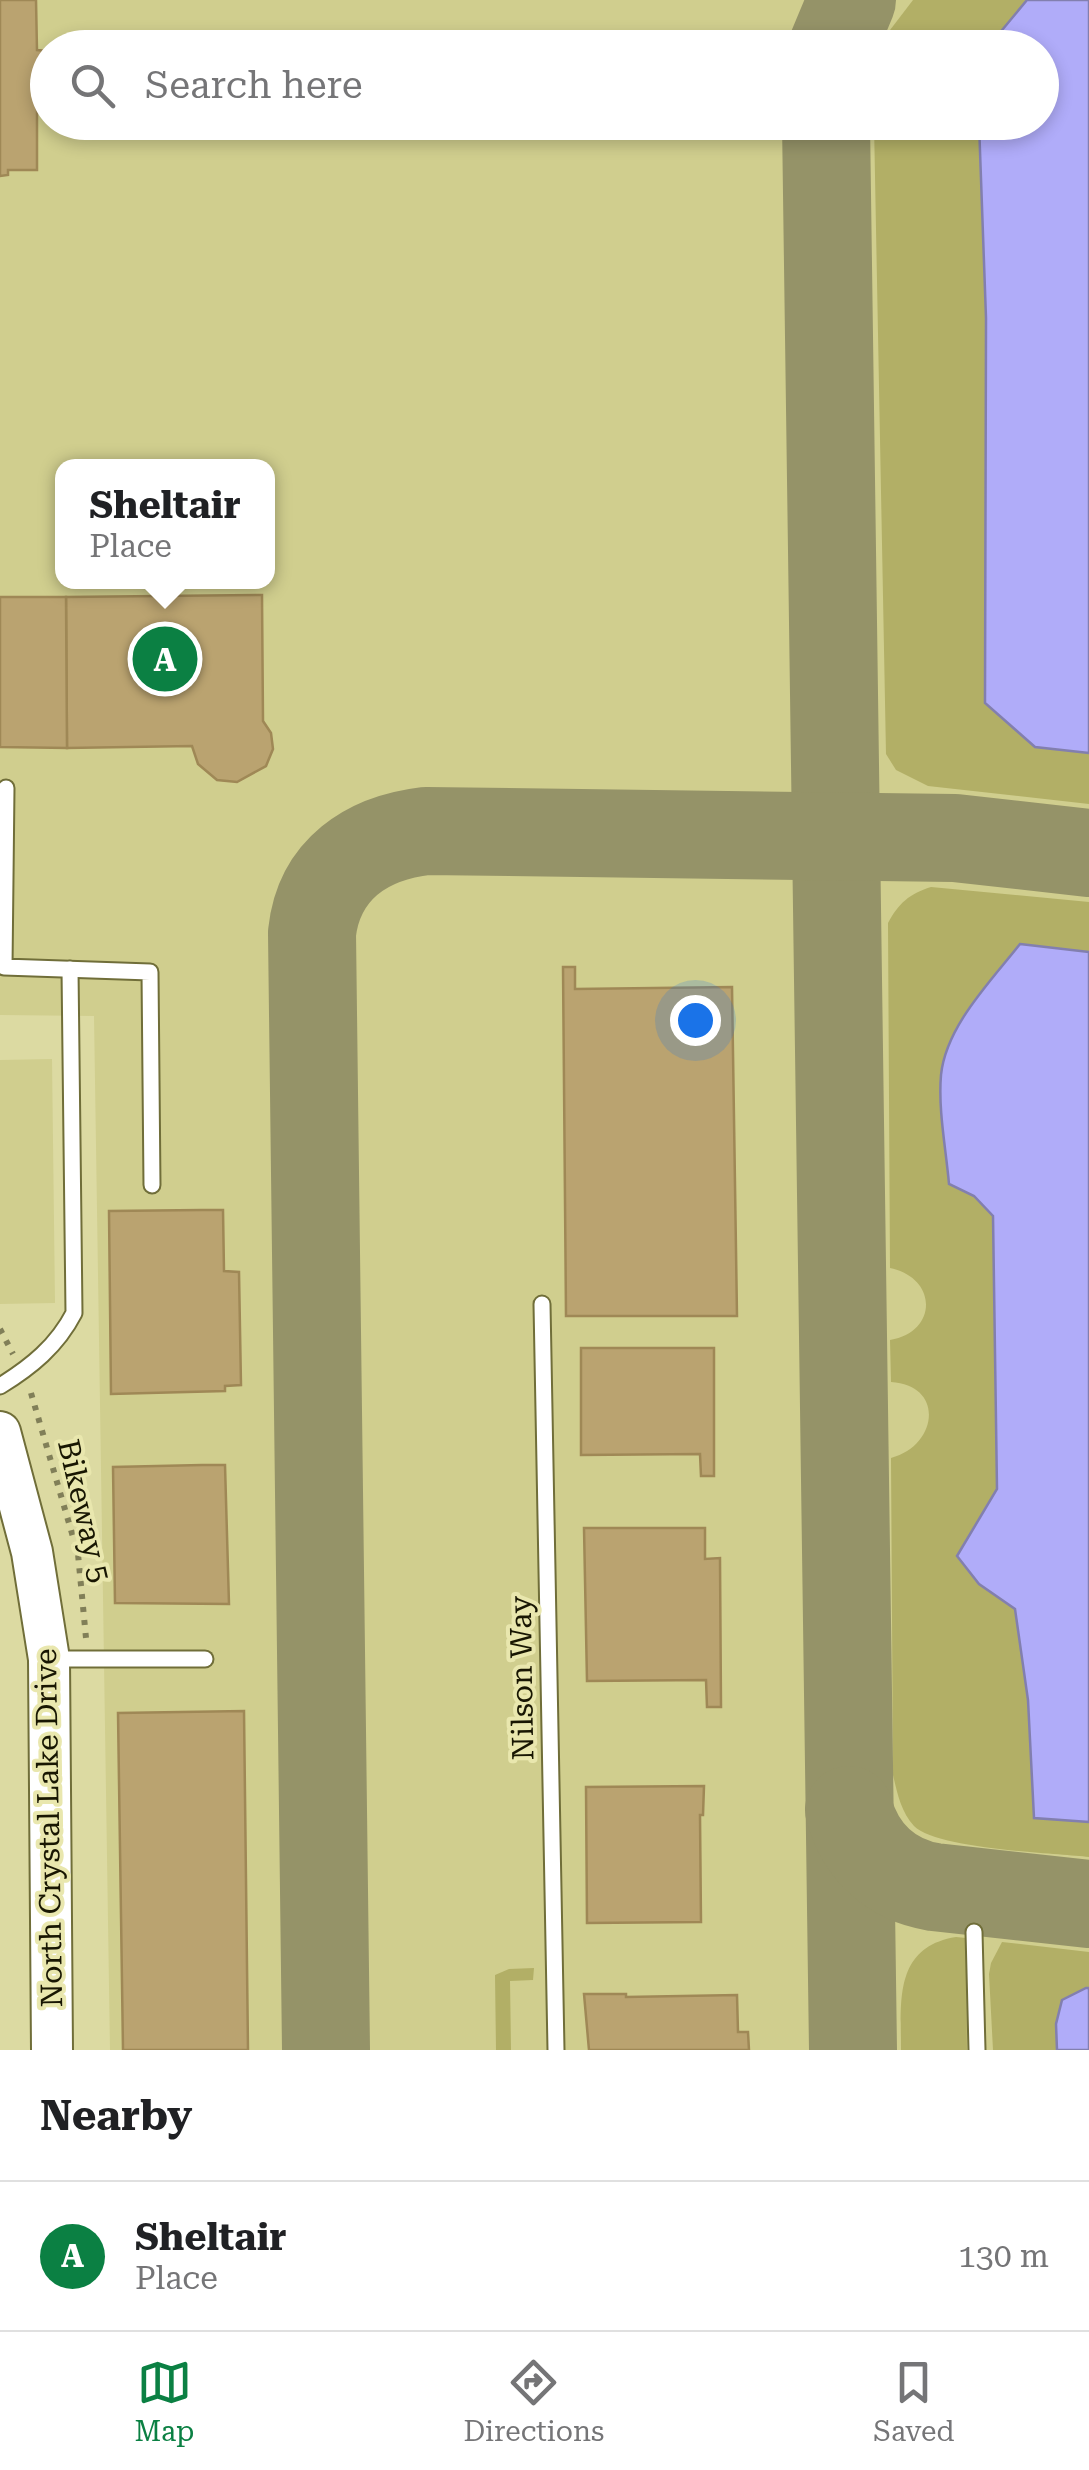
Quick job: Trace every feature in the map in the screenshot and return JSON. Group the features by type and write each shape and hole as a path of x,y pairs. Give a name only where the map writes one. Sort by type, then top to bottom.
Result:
{"main road":[{"name":"North Crystal Lake Drive","path":"0,1432 32,1552 49,1659 52,2050"}],"lane":[{"path":"6,788 4,967 150,972 152,1185"},
{"path":"0,1386 50,1349 74,1313 70,969"},
{"name":"Nilson Way","path":"542,1304 556,2050"},
{"path":"49,1659 205,1660"},
{"path":"974,1932 978,2050"}],"path":[{"path":"0,1328 5,1337"},
{"name":"Bikeway 5","path":"34,1400 78,1554 86,1634"}],"shaded area":[{"path":"0,0 1089,0 1089,2050 110,2050 94,1016 0,1015"},
{"path":"913,0 1027,0 1002,30 890,30"},
{"path":"1027,0 1089,0 1089,753 1035,747 985,703 986,318 980,140 1059,140 1059,30 1002,30"},
{"path":"874,140 980,140 986,318 1035,747 1089,753 1089,804 928,786 896,770 886,754"},
{"path":"931,887 1089,902 1089,952 1019,944 974,1196 993,1216 997,1489 957,1556 979,1584 1015,1609 1028,1700 1034,1818 1089,1822 1089,1857 970,1845 926,1834 906,1815 893,1775 891,1458 918,1441 929,1417 920,1393 891,1382 890,1340 917,1327 926,1305 917,1282 890,1268 888,923 905,900"},
{"path":"1020,944 1089,952 1089,1822 1034,1818 1028,1700 1015,1609 979,1584 957,1556 997,1489 993,1216 974,1196 949,1184 941,1116 941,1075 951,1039 961,1022"},
{"path":"52,1059 55,1303 0,1304 0,1060"},
{"path":"966,1938 967,2050 901,2050 902,1995 911,1964 936,1943"},
{"path":"1002,1942 1089,1952 1089,1988 1056,2024 1057,2050 993,2050 989,1974"},
{"path":"534,1968 533,1980 510,1981 511,2050 496,2050 495,1975 509,1969"},
{"path":"1086,1988 1089,2050 1057,2050 1056,2024 1062,2000"}],"building":[{"path":"0,0 36,0 37,30 30,30 30,140 37,140 37,170 8,170 8,175 0,176"},
{"path":"262,595 263,721 271,733 273,749 266,766 237,782 217,780 198,764 192,746 67,748 66,597"},
{"path":"0,597 66,597 67,748 0,747"},
{"path":"563,967 575,967 575,989 732,987 737,1316 566,1316"},
{"path":"223,1210 224,1271 239,1272 241,1385 225,1386 225,1391 111,1394 109,1211"},
{"path":"581,1348 714,1348 714,1476 701,1476 700,1454 581,1455"},
{"path":"225,1465 229,1604 115,1603 113,1467"},
{"path":"584,1528 705,1528 705,1559 720,1558 721,1707 707,1707 706,1680 587,1681"},
{"path":"244,1711 248,2050 123,2050 118,1713"},
{"path":"704,1786 700,1815 701,1922 587,1923 586,1787"},
{"path":"584,1994 737,1995 738,2032 748,2032 749,2050 589,2050"}],"taxiway":[{"path":"840,30 852,0"},
{"path":"826,140 853,2050"},
{"path":"326,2050 312,933 324,891 336,874 366,849 426,831 955,838 1089,853"},
{"path":"849,1810 870,1851 904,1878 934,1887 1089,1904"}],"place":[{"name":"Sheltair","path":"165,659"}]}
